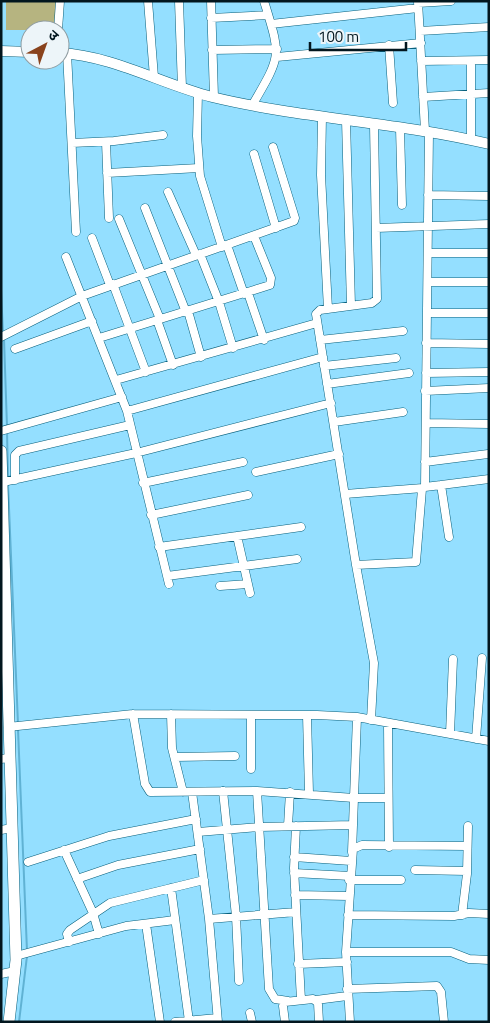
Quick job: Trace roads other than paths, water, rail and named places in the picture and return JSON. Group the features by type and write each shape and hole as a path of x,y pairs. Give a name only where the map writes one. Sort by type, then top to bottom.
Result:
{"main road":[{"path":"1,451 7,482 3,535 4,634 11,726 5,758 6,829 22,955 15,971 9,1022"}],"street":[{"path":"59,20 60,1"},
{"path":"148,1 154,78"},
{"path":"179,1 182,88"},
{"path":"211,1 214,97"},
{"path":"253,104 277,57 277,48 264,1"},
{"path":"271,24 450,1"},
{"path":"356,565 416,562 424,487 428,282 427,132 423,97 418,4"},
{"path":"211,18 268,16"},
{"path":"420,31 489,27"},
{"path":"277,57 421,43"},
{"path":"389,45 393,103"},
{"path":"212,50 277,48"},
{"path":"1,51 20,52"},
{"path":"70,54 100,59 182,88 214,97 489,144"},
{"path":"422,61 489,60"},
{"path":"471,61 472,140"},
{"path":"66,70 72,143 76,232"},
{"path":"198,93 199,168 225,246 264,340"},
{"path":"423,97 489,93"},
{"path":"322,116 321,175 328,310"},
{"path":"346,120 351,306"},
{"path":"371,720 374,664 356,565 317,324 317,312 372,303 377,299 374,125"},
{"path":"400,128 402,205"},
{"path":"72,143 106,142 163,135"},
{"path":"106,142 109,218"},
{"path":"4,336 82,296 143,273 254,236 295,219 273,147"},
{"path":"254,154 276,228"},
{"path":"107,173 199,168"},
{"path":"168,192 219,302 233,348"},
{"path":"428,196 489,196"},
{"path":"145,208 187,311 201,357"},
{"path":"119,219 143,273 173,365"},
{"path":"376,228 489,224"},
{"path":"99,338 246,294 272,284 254,236"},
{"path":"92,238 130,328 146,372"},
{"path":"428,253 489,253"},
{"path":"66,257 127,411 169,584"},
{"path":"428,282 489,282"},
{"path":"427,314 489,313"},
{"path":"15,350 92,321"},
{"path":"116,380 317,324"},
{"path":"320,340 403,330"},
{"path":"426,343 489,344"},
{"path":"127,411 323,356"},
{"path":"324,366 396,358"},
{"path":"426,373 489,372"},
{"path":"327,384 409,373"},
{"path":"426,391 489,388"},
{"path":"5,431 122,397"},
{"path":"130,425 18,451 7,482 331,404"},
{"path":"334,422 403,412"},
{"path":"426,423 489,424"},
{"path":"256,472 339,454"},
{"path":"425,462 488,454"},
{"path":"143,483 243,462"},
{"path":"345,494 489,479"},
{"path":"441,485 449,538"},
{"path":"151,515 248,495"},
{"path":"160,547 301,527"},
{"path":"237,536 250,593"},
{"path":"167,576 297,559"},
{"path":"220,586 248,584"},
{"path":"476,739 482,658"},
{"path":"450,734 452,659"},
{"path":"133,714 147,789 155,793 257,791 309,793 354,798 388,798"},
{"path":"11,726 133,714 307,715 357,718 489,741"},
{"path":"171,714 175,757 183,792"},
{"path":"307,715 309,793"},
{"path":"251,716 251,769"},
{"path":"350,1022 346,952 348,896 352,861 357,718"},
{"path":"388,724 389,846"},
{"path":"175,757 235,756"},
{"path":"223,791 236,916 239,981"},
{"path":"257,791 270,993 275,998 288,1001 316,1000 347,992 437,986 441,992 444,1022"},
{"path":"175,1022 217,1020 209,919 192,792"},
{"path":"290,792 301,1000"},
{"path":"28,862 109,836 196,819"},
{"path":"198,832 259,827 353,825"},
{"path":"462,915 467,871 468,826"},
{"path":"352,852 355,848 362,845 467,846"},
{"path":"77,879 118,865 200,849"},
{"path":"64,850 93,913 99,934"},
{"path":"294,857 352,861"},
{"path":"415,870 467,871"},
{"path":"294,872 350,878 401,880"},
{"path":"69,942 68,932 93,913 115,901 204,880"},
{"path":"171,888 189,1021"},
{"path":"295,895 348,896"},
{"path":"209,919 296,912"},
{"path":"348,915 489,914"},
{"path":"22,955 99,934 175,920"},
{"path":"146,924 160,1022"},
{"path":"346,952 451,952 468,959 489,960"},
{"path":"298,964 346,962"},
{"path":"1,974 15,971"},
{"path":"316,1000 318,1003 319,1022"},
{"path":"285,1022 283,1006 288,1001"}],"waterway":[{"path":"1,289 3,334"},
{"path":"4,339 7,427"},
{"path":"7,431 8,479"},
{"path":"8,484 18,724"},
{"path":"18,729 27,951"},
{"path":"19,1022 27,956"}]}
